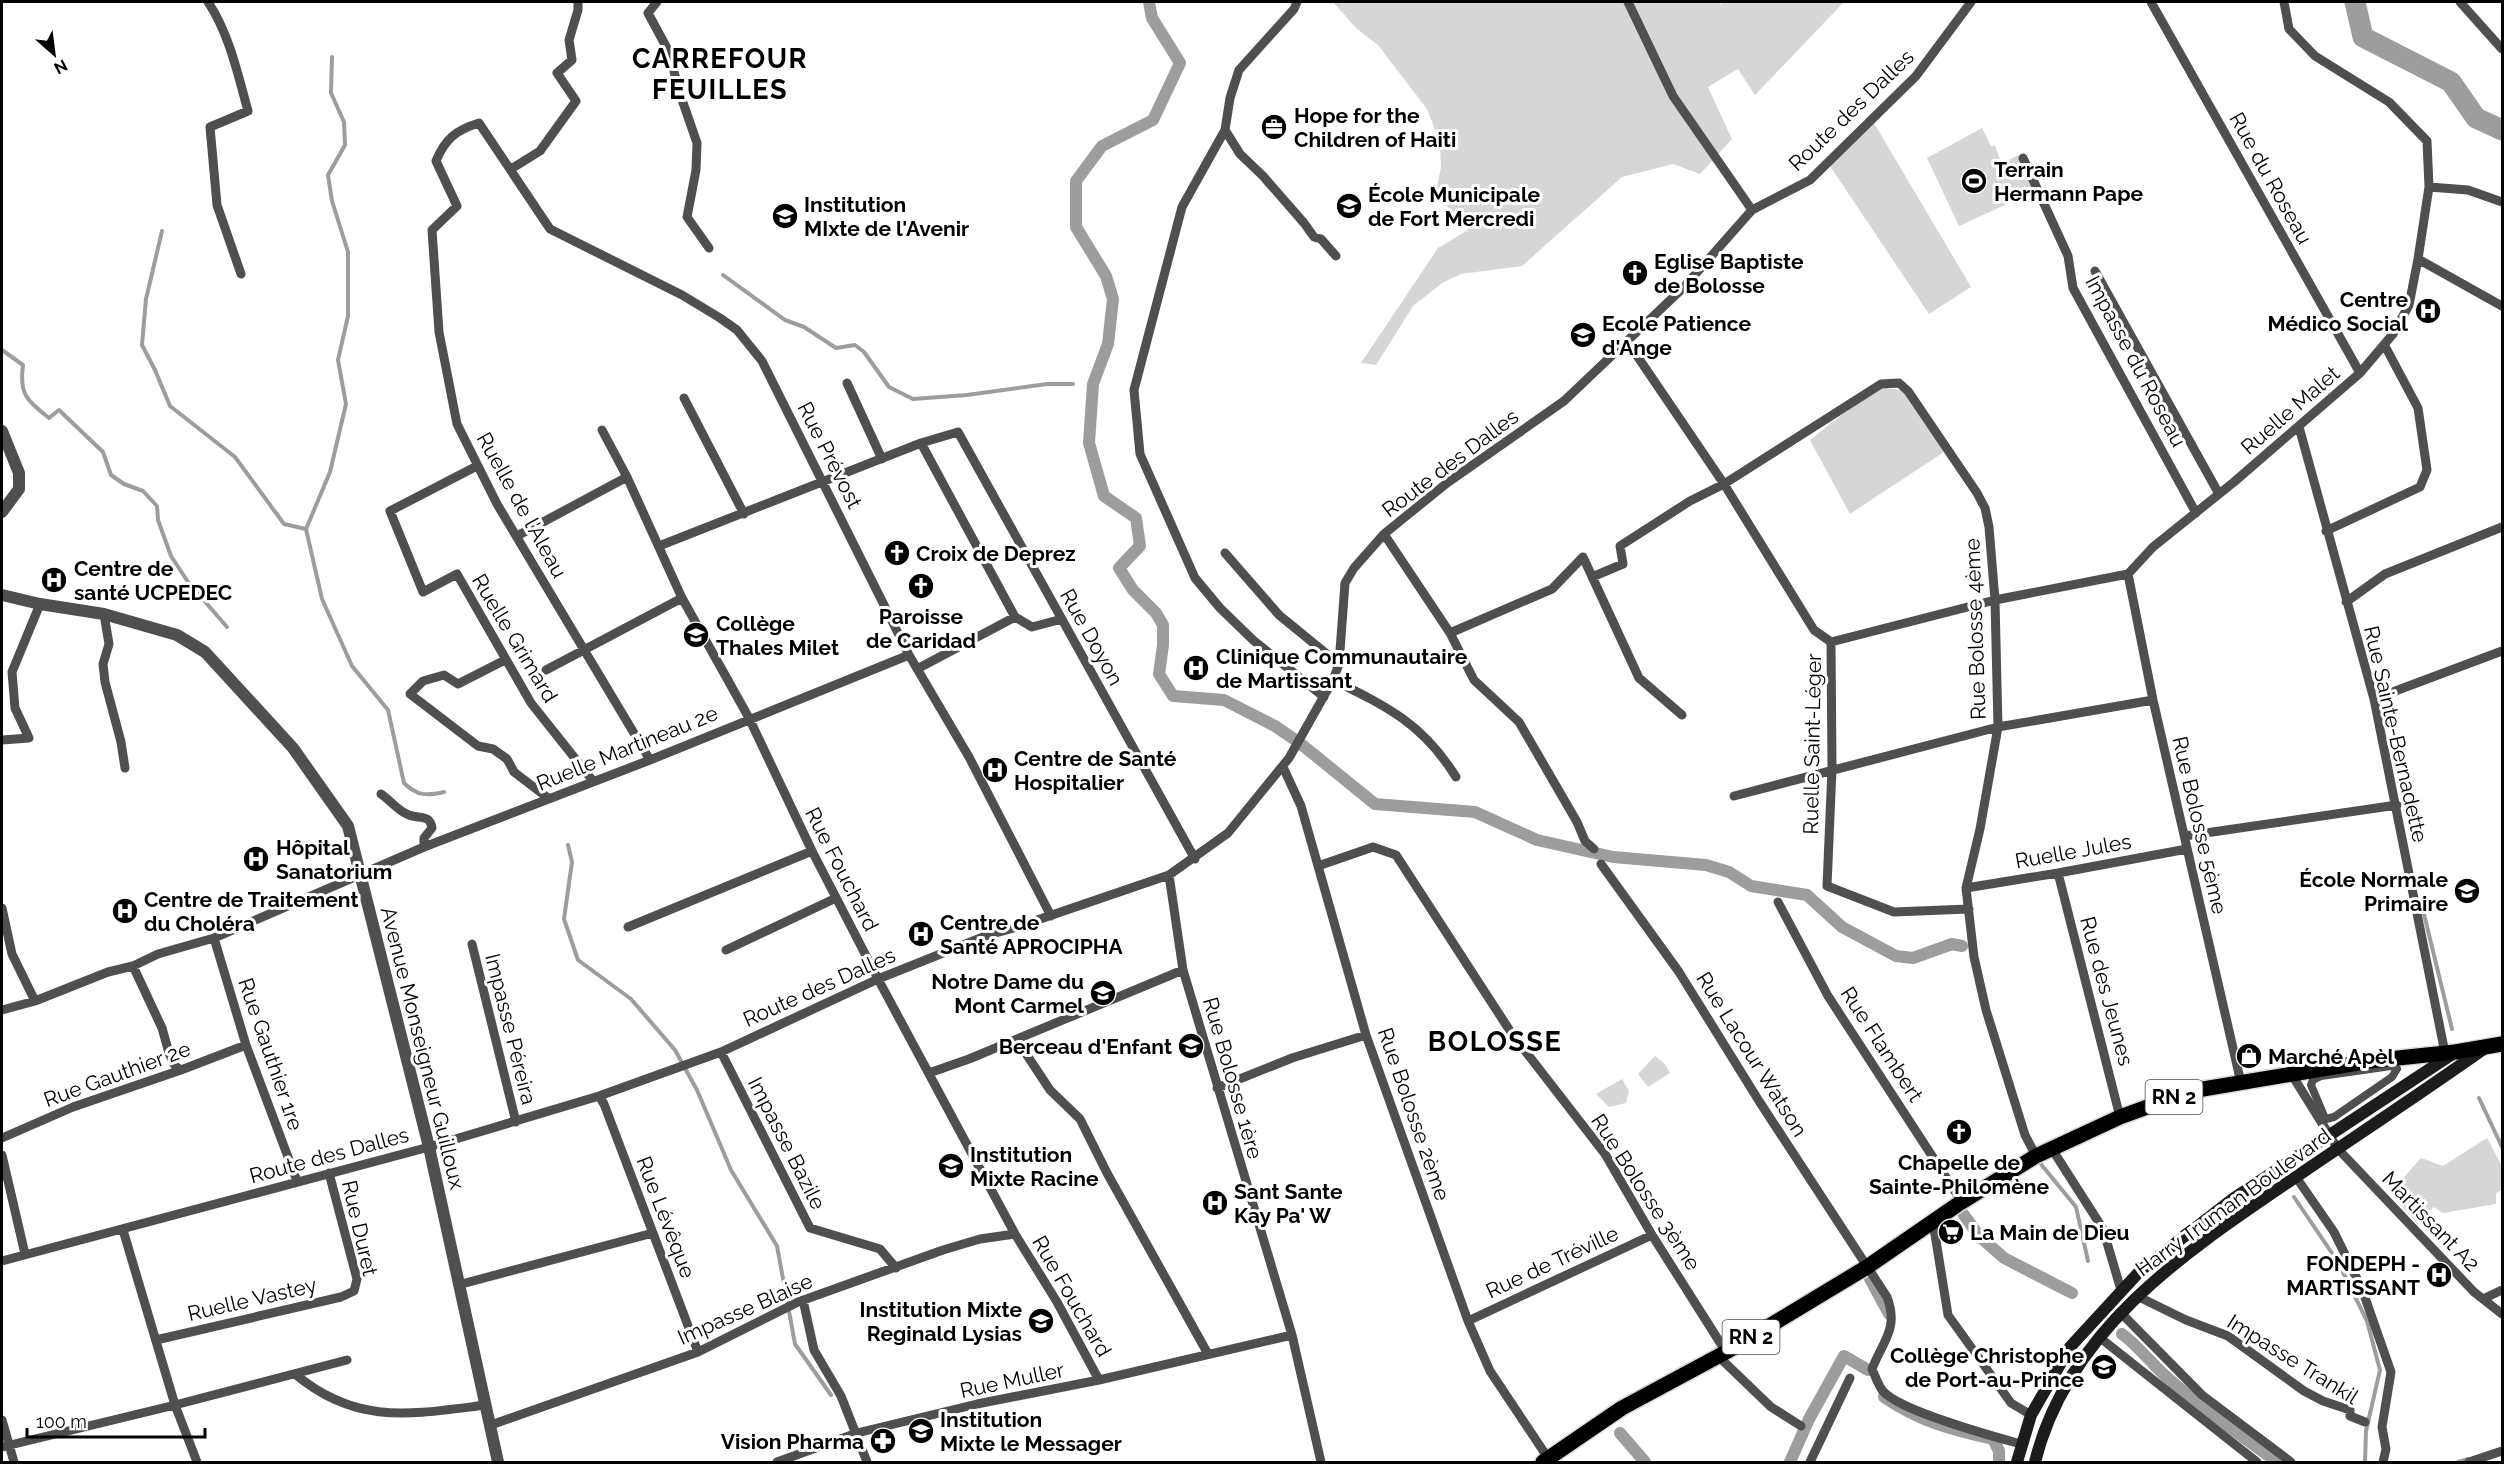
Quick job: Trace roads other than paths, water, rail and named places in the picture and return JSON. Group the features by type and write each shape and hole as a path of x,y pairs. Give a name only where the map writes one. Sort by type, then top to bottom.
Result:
{"main road":[{"name":"RN 2","path":"1547,1461 1622,1408 1722,1354 1867,1267 1962,1202 2036,1156 2120,1117 2191,1091 2370,1061 2450,1053 2502,1044"},
{"name":"Harry Truman Boulevard","path":"2035,1462 2056,1402 2073,1372 2120,1312 2213,1235 2486,1047"},
{"name":"Harry Truman Boulevard","path":"2017,1462 2031,1415 2070,1347 2141,1270 2234,1198 2450,1053"}],"street":[{"path":"208,2 214,10 236,67 248,111 210,127 217,205 241,274"},
{"path":"511,169 540,151 576,101 557,74 572,60 569,40 578,10 578,2"},
{"path":"657,2 648,14 669,52 679,91 697,143 696,170 687,217 709,248"},
{"path":"1297,2 1294,9 1239,70 1230,98 1225,130 1182,207 1134,390 1140,454 1195,578 1220,608 1253,640 1324,697"},
{"path":"1628,2 1673,96 1752,210"},
{"name":"Route des Dalles","path":"2,1261 429,1147 598,1096 721,1052 878,979 988,935 1170,875 1228,833 1289,758 1334,680 1339,664 1345,583 1354,568 1384,534 1447,483 1564,401 1684,286 1752,210 1810,180 1916,76 1971,2"},
{"name":"Rue du Roseau","path":"2151,2 2360,373"},
{"name":"Ruelle Malet","path":"2128,574 2153,547 2299,427 2360,373 2385,346 2409,305 2429,188 2427,141 2390,102 2315,56 2289,29 2284,2"},
{"path":"2460,3 2502,48"},
{"name":"Rue Prévost","path":"464,127 479,123 550,229 682,295 736,330 762,361 916,669 969,757 1051,916"},
{"name":"Ruelle de l'Aleau","path":"464,127 449,136 436,161 457,206 432,230 439,332 457,424 477,466 517,536 650,760"},
{"path":"1225,130 1240,154 1263,176 1314,237 1321,240 1336,256"},
{"name":"Impasse du Roseau","path":"2023,158 2068,256 2073,288 2196,513"},
{"path":"2429,188 2468,190 2502,202"},
{"path":"2418,259 2502,306"},
{"path":"2095,271 2219,494"},
{"name":"Ruelle Saint-Léger","path":"1627,341 1724,484 1814,630 1831,642 1832,769 1827,886 1894,912 1969,909"},
{"path":"2326,531 2420,487 2427,470 2418,408 2385,346"},
{"path":"847,383 882,459"},
{"name":"Rue Bolosse 4ème","path":"1592,577 1623,564 1620,546 1690,501 1724,484 1881,384 1899,383 1914,400 1977,493 1985,508 1989,527 1995,600 1998,728 1980,829 1966,888 1974,957 1986,1010 2025,1135 2036,1156"},
{"path":"684,398 744,514"},
{"name":"Rue Sainte-Bernadette","path":"2299,427 2374,699 2450,1053"},
{"name":"Rue Fouchard","path":"602,430 627,477 682,598 749,718 812,851 878,979 1015,1234 1057,1302 1099,1380"},
{"path":"2,431 19,473 19,489 2,512"},
{"name":"Rue Doyon","path":"921,443 958,432 1195,858"},
{"path":"659,546 921,443 1014,617 1032,627 1062,619"},
{"name":"Ruelle Grimard","path":"477,466 390,511 423,592 457,574 531,703 593,781"},
{"path":"517,536 627,477"},
{"path":"2346,602 2385,574 2502,528"},
{"path":"1384,534 1450,633 1474,680 1519,722 1577,822 1585,841 1594,849"},
{"path":"1225,553 1279,615 1339,664"},
{"path":"1450,633 1552,589 1582,557 1640,678 1682,715"},
{"path":"1831,642 1995,600 2128,574"},
{"name":"Rue Bolosse 5ème","path":"2128,574 2140,624 2153,700 2241,1083"},
{"name":"Avenue Monseigneur Guilloux","path":"2,595 40,604 104,614 177,635 205,652 293,748 348,826 429,1147 498,1462"},
{"path":"546,670 682,598"},
{"path":"2,740 29,738 15,708 12,672 40,604"},
{"path":"104,614 108,644 103,664 105,682 121,742 125,768"},
{"path":"916,669 1014,617"},
{"path":"2374,699 2502,651"},
{"name":"Ruelle Martineau 2e","path":"2,1010 108,972 133,966 158,954 214,938 424,847 650,760 909,655"},
{"path":"505,660 458,684 444,675 423,681 410,694 478,746 493,749 507,759 514,772 548,798"},
{"path":"1334,680 1390,708 1410,722 1441,753 1456,777"},
{"path":"1734,796 1998,728 2153,700"},
{"name":"Rue Bolosse 2ème","path":"1283,767 1301,806 1366,1035 1468,1321 1490,1371 1547,1461"},
{"path":"381,794 409,815 424,817 431,824 432,828 424,838 424,847"},
{"path":"2185,836 2397,805"},
{"name":"Rue Bolosse 3ème","path":"1318,866 1373,847 1396,855 1512,1034 1605,1154 1722,1354 1771,1407 1801,1426"},
{"name":"Ruelle Jules","path":"1966,888 2187,849"},
{"path":"628,927 812,851"},
{"name":"Rue Lacour Watson","path":"1601,864 1679,972 1759,1101 1887,1297 1892,1310 1893,1322 1872,1369 1883,1391 1892,1398 1940,1419 2021,1444"},
{"name":"Rue des Jeunes","path":"2058,873 2120,1117"},
{"name":"Rue Bolosse 1ère","path":"1170,875 1183,970 1292,1335 1321,1462"},
{"path":"726,950 836,898"},
{"name":"Rue Flambert","path":"1778,902 1828,996 1962,1202"},
{"path":"2,908 12,954 35,1000"},
{"name":"Rue Gauthier 1re","path":"214,938 246,1045 297,1181"},
{"name":"Impasse Péreira","path":"472,944 516,1122"},
{"path":"133,966 162,1028 172,1060 181,1070"},
{"path":"929,1073 1017,1040 1183,970"},
{"path":"1217,1088 1292,1058 1366,1035"},
{"path":"1017,1040 1050,1090 1080,1119 1107,1173 1208,1354"},
{"name":"Rue Gauthier 2e","path":"2,1138 73,1107 246,1045"},
{"name":"Impasse Bazile","path":"721,1052 810,1228 880,1249 896,1268"},
{"path":"2391,1066 2397,1069 2392,1077 2331,1119 2324,1116 2311,1085 2313,1080 2321,1076 2391,1066"},
{"name":"Martissant A2","path":"2292,1075 2338,1149 2474,1292 2485,1298 2502,1314"},
{"name":"Rue Lévêque","path":"598,1096 698,1352"},
{"path":"2052,1149 2103,1229 2121,1290"},
{"path":"2,1155 26,1254"},
{"name":"Rue Duret","path":"329,1173 357,1279 354,1291"},
{"path":"2296,1177 2334,1232 2362,1288 2391,1372 2382,1427 2386,1449 2383,1462"},
{"path":"1933,1222 1948,1315 2011,1403 2031,1415"},
{"path":"123,1230 175,1405 197,1462"},
{"path":"458,1285 653,1233"},
{"name":"Impasse Blaise","path":"491,1425 698,1352 803,1300 980,1239 1015,1234"},
{"name":"Rue de Tréville","path":"1468,1321 1652,1236"},
{"path":"2485,1298 2502,1290"},
{"name":"Ruelle Vastey","path":"156,1340 341,1297 354,1291"},
{"name":"Impasse Trankil","path":"2138,1296 2186,1320 2228,1336 2304,1391 2323,1401 2350,1410 2350,1416 2365,1422"},
{"path":"803,1300 814,1350 845,1406 867,1462"},
{"path":"2120,1312 2202,1395 2290,1462"},
{"name":"Rue Muller","path":"777,1462 857,1433 977,1404 1099,1380 1292,1335"},
{"path":"2099,1337 2257,1462"},
{"path":"5,1446 175,1405 346,1360"},
{"path":"295,1374 311,1387 335,1401 362,1410 406,1414 486,1405"},
{"path":"1810,1462 1850,1378"},
{"path":"2,1420 5,1446 14,1462"},
{"path":"2469,1462 2502,1451"}],"waterway":[{"path":"1149,2 1152,18 1180,63 1153,120 1102,146 1076,181 1076,227 1106,276 1113,299 1108,344 1093,384 1089,443 1104,496 1136,518 1140,546 1119,568 1133,590 1156,613 1163,625 1159,674 1173,696 1224,700 1275,726 1375,804 1475,812 1537,840 1613,857 1706,865 1729,872 1751,886 1807,895 1842,927 1896,956 1913,958 1952,944 1962,946"},
{"path":"2355,2 2363,37 2451,82 2476,118 2502,130"},
{"path":"306,529 330,472 346,404 338,360 348,316 348,252 332,201 328,175 345,145 344,122 331,93 332,57"},
{"path":"162,231 146,299 142,345 170,406 235,457 284,524 306,529 322,599 352,666 388,710 404,783 422,794 444,792"},
{"path":"723,275 785,320 804,327 836,348 855,345 864,352 889,387 913,399 967,395 1047,384 1073,384"},
{"path":"2,350 23,365 22,383 30,401 49,418 59,410 103,452 111,475 124,484 143,491 157,506 158,520 171,556 188,582 227,627"},
{"path":"568,845 572,862 564,919 578,960 631,999 675,1050 697,1090 731,1170 777,1246 795,1344 831,1395"},
{"path":"2422,906 2452,1029"},
{"path":"2244,1055 2246,1062"},
{"path":"2479,1098 2502,1147"},
{"path":"2040,1163 2076,1207 2088,1261"},
{"path":"2294,1197 2338,1262 2367,1321 2380,1370 2366,1431 2365,1462"},
{"path":"1964,1215 1979,1236 2004,1258 2072,1293"},
{"path":"1870,1279 1889,1314"},
{"path":"2122,1334 2182,1390 2277,1462"},
{"path":"1790,1462 1809,1419 1844,1356 1868,1370"},
{"path":"1884,1397 1936,1424 1993,1439 1999,1451 1999,1462"},
{"path":"1620,1433 1645,1462"},
{"path":"2458,1462 2468,1459"}],"place":[{"name":"Hope for the Children of Haiti","path":"1274,127"},
{"name":"Terrain Hermann Pape","path":"1974,181"},
{"name":"École Municipale de Fort Mercredi","path":"1349,206"},
{"name":"Institution MIxte de l'Avenir","path":"785,216"},
{"name":"Eglise Baptiste de Bolosse","path":"1635,273"},
{"name":"Centre Médico Social","path":"2428,311"},
{"name":"Ecole Patience d'Ange","path":"1583,335"},
{"name":"Croix de Deprez","path":"897,553"},
{"name":"Centre de santé UCPEDEC","path":"54,580"},
{"name":"Paroisse de Caridad","path":"921,586"},
{"name":"Collège Thales Milet","path":"696,635"},
{"name":"Clinique Communautaire de Martissant","path":"1196,668"},
{"name":"Centre de Santé Hospitalier","path":"995,770"},
{"name":"Hôpital Sanatorium","path":"256,859"},
{"name":"École Normale Primaire","path":"2467,891"},
{"name":"Centre de Traitement du Choléra","path":"125,911"},
{"name":"Centre de Santé APROCIPHA","path":"921,934"},
{"name":"Notre Dame du Mont Carmel","path":"1103,993"},
{"name":"Berceau d'Enfant","path":"1191,1046"},
{"name":"Marché Apèl","path":"2249,1056"},
{"name":"Chapelle de Sainte-Philomène","path":"1959,1132"},
{"name":"Institution Mixte Racine","path":"951,1166"},
{"name":"Sant Sante Kay Pa' W","path":"1215,1203"},
{"name":"La Main de Dieu","path":"1951,1232"},
{"name":"FONDEPH - MARTISSANT","path":"2439,1275"},
{"name":"Institution Mixte Reginald Lysias","path":"1041,1321"},
{"name":"Collège Christophe de Port-au-Prince","path":"2104,1367"},
{"name":"Institution Mixte le Messager","path":"921,1431"},
{"name":"Vision Pharma","path":"883,1441"}],"district":[{"name":"CARREFOUR FEUILLES","path":"720,74"},
{"name":"BOLOSSE","path":"1495,1041"}]}
